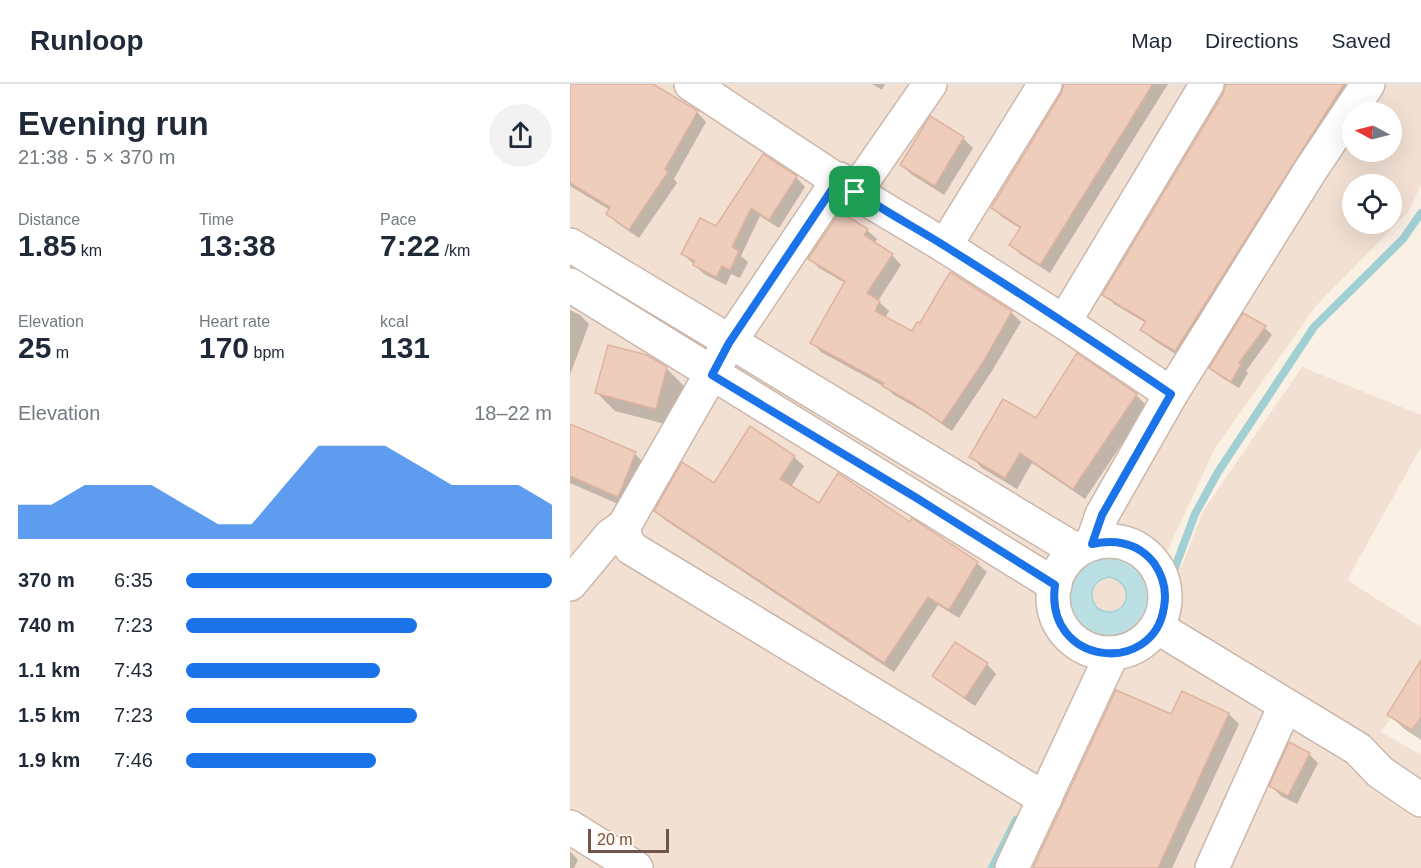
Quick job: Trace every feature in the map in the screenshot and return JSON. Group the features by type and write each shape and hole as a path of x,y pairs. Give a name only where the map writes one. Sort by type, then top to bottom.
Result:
{"street":[{"path":"691,84 847,186 1064,322 1171,394"},
{"path":"570,584 610,536 624,525 729,343 847,186 930,84"},
{"path":"945,246 1045,84"},
{"path":"1064,322 1207,84"},
{"path":"570,245 729,343 936,465 1084,547 1107,541 1122,542 1148,557 1158,569 1164,583 1166,598 1163,613 1157,627 1145,641 1130,650 1112,654 1087,649 1066,634 1059,623 1053,598 1055,585 1063,566 1084,547 1171,394 1310,171 1368,84"},
{"path":"570,285 712,375 915,497 1055,585"},
{"path":"915,497 936,465"},
{"path":"624,525 625,537 631,548 1045,799"},
{"path":"1157,627 1358,749 1380,772 1421,800"},
{"path":"1012,868 1112,654"},
{"path":"1212,868 1285,706"},
{"path":"1358,749 1389,753 1421,771"},
{"path":"570,827 598,858 636,868"}],"shaded area":[{"path":"570,84 1421,84 1421,185 1409,211 1402,218 1402,174 1342,174 1342,234 1386,234 1315,307 1215,448 1166,554 1181,568 1203,511 1302,367 1421,415 1421,447 1347,580 1421,627 1421,674 1381,732 1421,755 1421,868 570,868"}],"water":[{"path":"1103,554 1124,558 1140,568 1146,575 1152,594 1150,610 1137,629 1130,634 1110,640 1092,636 1079,627 1070,613 1066,596 1070,580 1082,565","holes":["1109,577 1119,581 1126,594 1121,608 1107,612 1097,608 1092,598 1095,585"]}],"building":[{"path":"570,84 653,84 698,111 665,169 668,172 629,230 606,214 610,207 570,183"},
{"path":"1064,84 1153,84 1040,265 1009,245 1021,227 991,208 1061,94"},
{"path":"1226,84 1344,84 1175,351 1140,330 1146,321 1102,295 1223,94"},
{"path":"930,116 964,137 935,186 900,165"},
{"path":"763,154 797,176 769,220 751,208 732,247 739,251 730,270 722,266 716,277 693,265 695,261 681,254 700,218 716,226"},
{"path":"840,212 868,229 864,235 893,254 867,293 880,301 875,311 912,331 917,322 920,323 950,272 1012,311 983,362 942,423 913,403 882,386 884,383 810,343 845,281 808,259"},
{"path":"1243,313 1266,326 1239,363 1241,364 1231,382 1209,368"},
{"path":"608,345 647,355 667,367 656,409 595,393"},
{"path":"1077,353 1137,394 1073,489 1020,453 1005,478 969,457 1003,399 1036,418"},
{"path":"570,424 636,452 618,497 570,476"},
{"path":"750,426 795,456 780,479 819,503 838,473 910,522 912,518 978,562 949,610 928,597 884,663 654,511 682,462 714,483"},
{"path":"955,642 988,663 965,698 932,676"},
{"path":"1421,660 1421,717 1412,730 1387,715"},
{"path":"1116,690 1171,714 1182,691 1229,713 1158,868 1033,868"},
{"path":"1289,742 1310,753 1288,796 1269,786"}],"waterway":[{"path":"1171,578 1195,514 1218,472 1314,327 1403,239 1421,213"},
{"path":"992,868 1016,820"}],"route":[{"path":"839,179 855,192 1064,322 1171,394 1102,515 1092,544 1107,541 1122,542 1148,557 1158,569 1164,583 1166,598 1157,627 1145,641 1130,650 1112,654 1087,649 1066,634 1059,623 1053,598 1055,585 915,497 712,375 729,343 839,179"}]}
